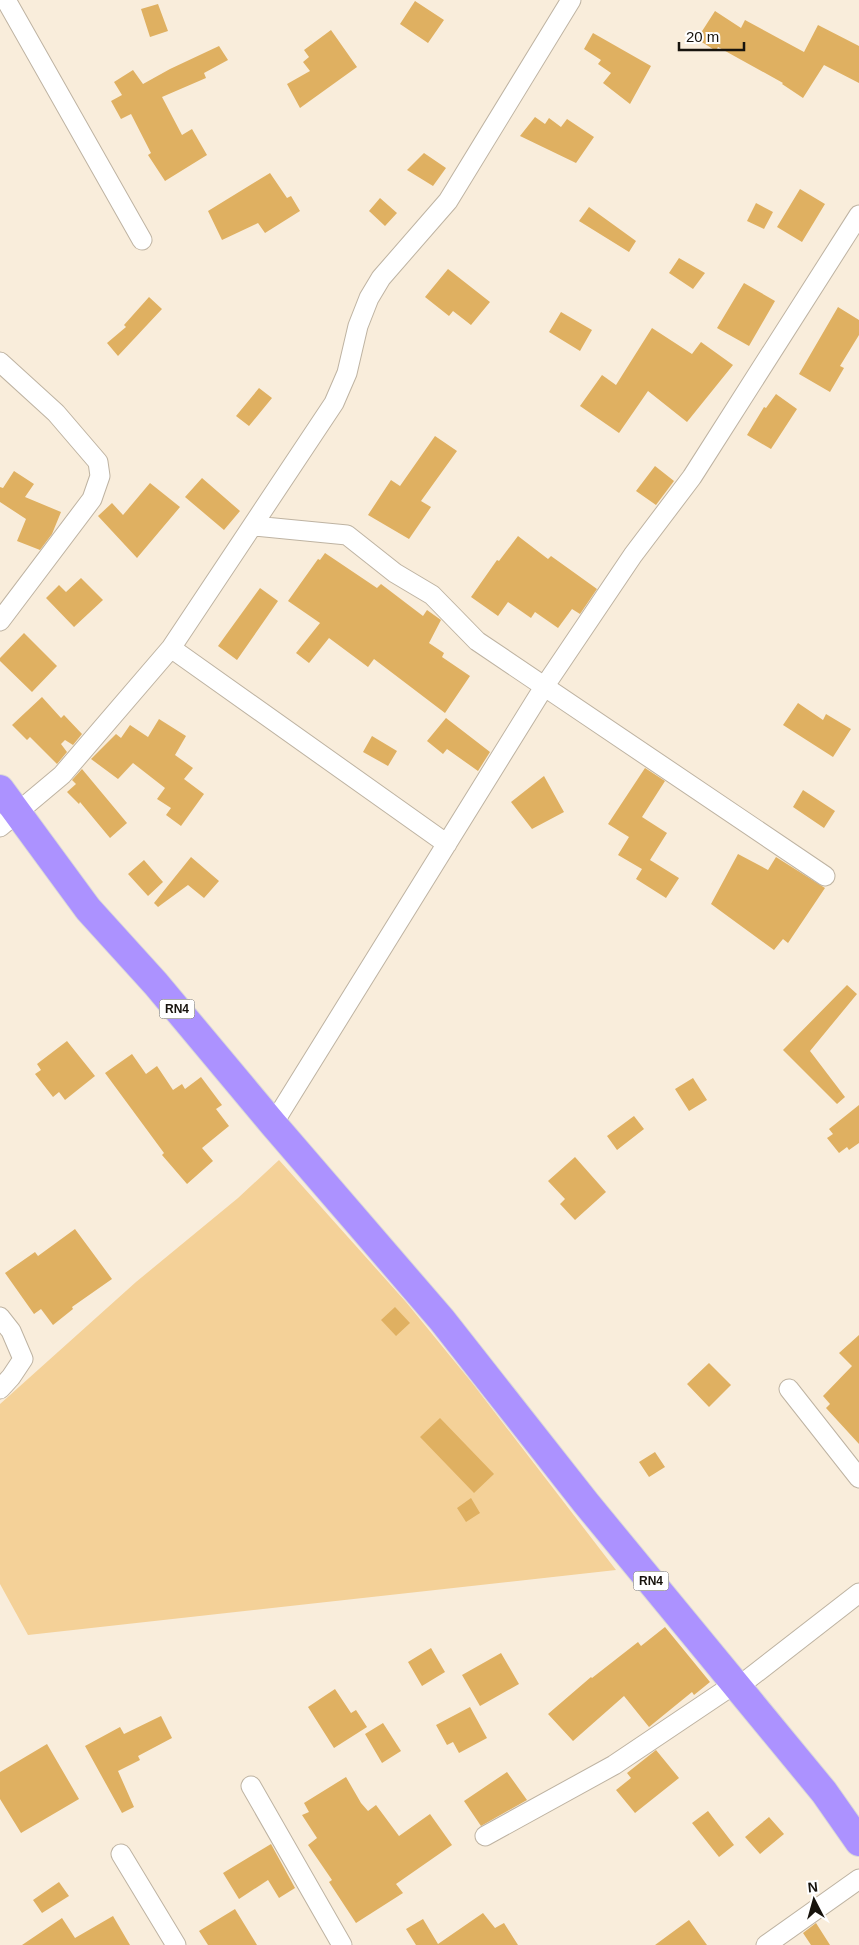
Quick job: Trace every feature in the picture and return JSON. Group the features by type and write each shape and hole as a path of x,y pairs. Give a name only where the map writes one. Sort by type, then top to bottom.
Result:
{"highway":[{"name":"RN4","path":"0,789 9,820 156,984 273,1124 442,1320 586,1503 824,1792 859,1842"}],"street":[{"path":"6,0 142,240"},
{"path":"9,820 62,775 171,648 254,526 334,403 346,374 358,326 369,298 381,278 448,201 566,2"},
{"path":"273,1124 544,687 633,555 692,478 859,215"},
{"path":"0,362 56,413 98,462 100,476 92,499 0,621"},
{"path":"254,526 347,535 395,574 432,595 477,641 825,876"},
{"path":"171,648 447,844"},
{"path":"0,1317 11,1330 23,1360 0,1389"},
{"path":"789,1389 859,1478"},
{"path":"485,1836 614,1765 737,1685 859,1594"},
{"path":"251,1786 342,1945"},
{"path":"121,1854 176,1945"},
{"path":"766,1945 859,1879"}],"shaded area":[{"path":"279,1160 406,1302 473,1384 616,1570 28,1635 0,1584 0,1404 136,1282 238,1198"}],"building":[{"path":"415,1 444,20 428,43 400,24"},
{"path":"158,4 168,31 150,37 141,9"},
{"path":"715,11 741,28 745,20 804,52 818,25 859,46 859,83 824,65 803,98 783,83 718,47 716,51 697,39"},
{"path":"331,30 357,67 300,108 287,84 310,71 303,62 309,57 304,50"},
{"path":"593,33 651,66 630,104 603,83 611,73 598,64 601,60 584,49"},
{"path":"219,46 228,60 204,73 206,78 162,97 182,135 192,129 207,155 165,181 148,155 151,153 131,114 121,119 111,101 122,95 114,82 133,70 143,84"},
{"path":"535,117 545,124 549,118 561,127 567,119 594,137 576,163 520,136"},
{"path":"424,153 446,168 433,186 407,170"},
{"path":"270,173 287,198 291,196 300,211 265,233 258,223 222,240 208,211"},
{"path":"800,189 825,204 802,242 777,227"},
{"path":"380,198 397,213 385,226 369,211"},
{"path":"756,203 773,212 764,229 747,221"},
{"path":"589,207 636,241 629,252 579,221"},
{"path":"679,258 705,273 693,289 669,273"},
{"path":"448,269 490,302 471,325 453,311 449,316 425,297"},
{"path":"744,283 775,301 749,346 717,328"},
{"path":"149,297 162,309 118,356 107,343 126,327 124,325"},
{"path":"838,307 859,320 859,335 840,366 844,368 830,392 799,374"},
{"path":"561,312 592,330 580,351 549,332"},
{"path":"652,328 692,354 701,342 733,365 687,422 648,391 619,433 580,406 602,375 616,385"},
{"path":"259,388 272,398 249,426 236,416"},
{"path":"776,394 797,409 771,449 747,435 764,407 766,408"},
{"path":"435,436 457,451 421,501 431,507 409,539 368,515 391,480 400,486"},
{"path":"655,466 674,481 656,505 636,491"},
{"path":"14,471 34,484 25,497 61,512 52,534 40,550 17,541 26,519 0,502 0,487 3,488"},
{"path":"202,478 240,511 224,530 185,497"},
{"path":"150,483 180,507 137,558 98,516 112,503 123,515"},
{"path":"518,536 548,559 551,556 597,589 580,614 572,609 558,628 535,612 531,618 508,602 498,616 471,597 497,560 499,561"},
{"path":"325,553 377,588 381,584 423,616 427,610 441,620 429,643 444,653 442,657 470,676 445,713 374,659 368,667 329,638 309,663 296,653 320,623 288,601 318,559 320,560"},
{"path":"81,578 103,600 74,627 46,598 59,585 66,592"},
{"path":"260,588 278,601 237,660 218,646"},
{"path":"24,633 57,666 32,692 0,661 0,658"},
{"path":"42,697 61,718 64,715 82,734 73,745 65,740 61,744 67,752 57,764 30,737 27,740 12,725"},
{"path":"798,703 823,720 826,714 851,729 833,757 783,725"},
{"path":"446,718 490,752 478,771 447,749 443,754 427,741"},
{"path":"159,719 186,736 175,755 193,768 184,779 204,794 181,826 166,815 171,808 157,799 165,788 133,763 118,779 91,759 116,734 121,738 130,725 148,737"},
{"path":"372,736 397,751 388,766 363,752"},
{"path":"645,768 665,781 642,817 667,833 650,860 679,878 666,898 636,879 642,869 618,855 629,837 608,824"},
{"path":"82,769 127,823 110,838 80,802 79,804 67,792 76,784 72,780"},
{"path":"544,776 564,812 532,829 511,802"},
{"path":"803,790 835,811 824,828 793,807"},
{"path":"738,854 768,870 776,857 825,888 788,943 783,939 774,950 711,904"},
{"path":"191,857 219,881 204,898 188,885 158,907 154,903"},
{"path":"144,860 163,882 148,896 128,874"},
{"path":"847,985 857,994 810,1051 845,1097 837,1104 783,1050"},
{"path":"67,1041 95,1076 65,1100 59,1092 53,1097 35,1074 41,1070 37,1064"},
{"path":"132,1054 146,1074 157,1066 173,1090 182,1084 185,1089 201,1077 222,1105 216,1109 229,1126 202,1148 213,1161 187,1184 162,1155 164,1153 105,1073"},
{"path":"693,1078 707,1100 689,1111 675,1089"},
{"path":"859,1105 859,1143 849,1150 847,1147 839,1153 827,1138 833,1134 829,1129"},
{"path":"634,1116 644,1129 617,1150 607,1136"},
{"path":"575,1157 606,1192 575,1220 560,1204 565,1199 548,1181"},
{"path":"75,1229 112,1279 72,1307 73,1309 53,1325 41,1309 34,1314 5,1273 35,1252 38,1256"},
{"path":"395,1307 410,1323 396,1336 381,1320"},
{"path":"859,1335 859,1444 826,1408 830,1404 823,1396 852,1366 839,1353"},
{"path":"709,1363 731,1385 709,1407 687,1384"},
{"path":"440,1418 494,1474 474,1493 420,1437"},
{"path":"655,1452 665,1467 649,1477 639,1462"},
{"path":"471,1498 480,1513 466,1522 457,1508"},
{"path":"665,1627 710,1682 694,1695 692,1692 649,1727 624,1696 573,1741 548,1714 591,1677 638,1642 641,1646"},
{"path":"431,1648 445,1672 422,1686 408,1662"},
{"path":"501,1653 519,1684 480,1706 462,1675"},
{"path":"335,1689 351,1713 356,1710 367,1727 334,1748 308,1707"},
{"path":"470,1707 487,1738 459,1753 453,1742 447,1745 436,1725"},
{"path":"161,1716 172,1738 138,1756 140,1760 118,1771 134,1807 122,1813 85,1746 120,1727 124,1734"},
{"path":"383,1723 401,1751 382,1763 365,1734"},
{"path":"47,1744 79,1799 21,1833 0,1799 0,1772"},
{"path":"656,1750 679,1778 635,1813 616,1790 631,1778 627,1773"},
{"path":"507,1772 527,1800 481,1826 464,1801"},
{"path":"346,1777 361,1803 368,1811 376,1805 399,1836 430,1814 452,1845 396,1884 403,1893 356,1923 329,1882 332,1880 308,1845 317,1838 302,1815 309,1812 304,1803"},
{"path":"708,1811 734,1845 719,1857 692,1823"},
{"path":"769,1817 784,1834 760,1854 745,1837"},
{"path":"271,1844 295,1888 279,1898 268,1880 239,1899 223,1873"},
{"path":"59,1882 69,1896 42,1913 33,1900"},
{"path":"235,1909 257,1945 208,1945 199,1931"},
{"path":"483,1913 495,1928 504,1923 518,1945 416,1945 406,1929 423,1919 438,1944"},
{"path":"113,1916 130,1945 22,1945 62,1918 75,1938"},
{"path":"689,1920 707,1945 655,1945"},
{"path":"816,1923 830,1945 811,1945 803,1933"}]}
